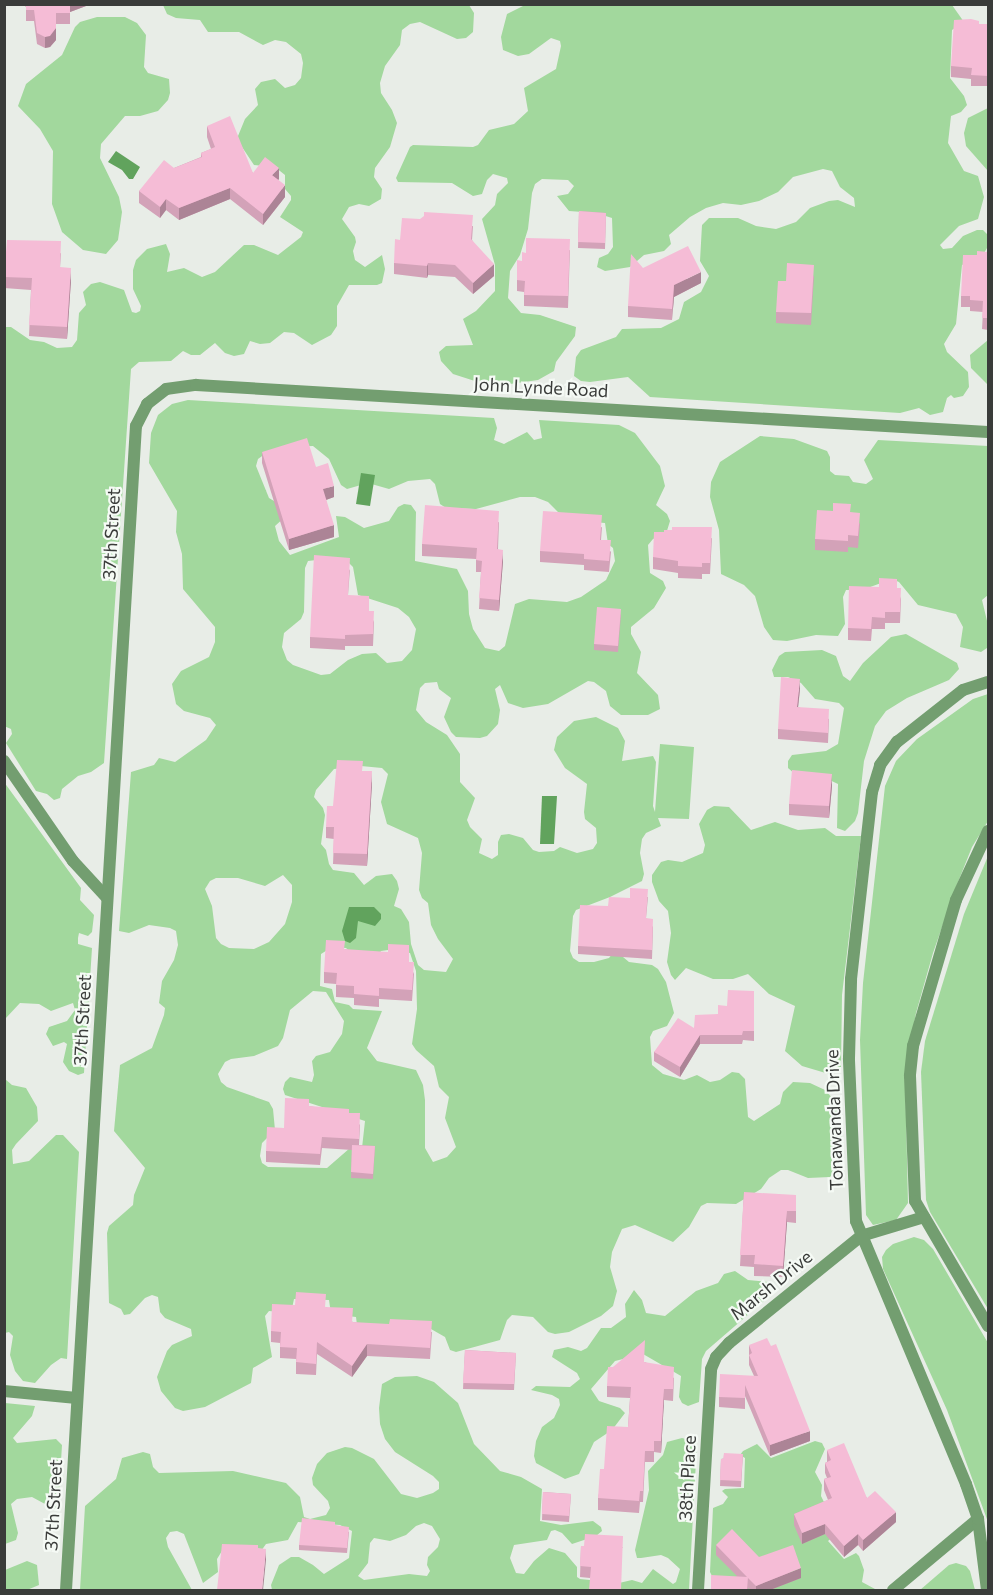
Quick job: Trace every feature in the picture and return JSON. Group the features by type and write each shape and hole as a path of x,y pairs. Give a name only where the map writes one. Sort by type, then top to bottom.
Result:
{"street":[{"name":"John Lynde Road","path":"134,451 136,426 147,404 166,389 196,385 988,432"},
{"name":"37th Street","path":"66,1590 134,451"},
{"name":"Tonawanda Drive","path":"987,1590 978,1519 966,1484 856,1221 849,1058 851,979 872,792 880,765 897,742 963,690 988,682"},
{"path":"4,760 73,861 107,898"},
{"path":"988,831 956,900 913,1046 910,1076 915,1202 988,1326"},
{"path":"861,1236 924,1217"},
{"name":"Marsh Drive","path":"711,1369 716,1357 729,1343 861,1236"},
{"name":"38th Place","path":"698,1590 711,1369"},
{"path":"4,1391 77,1398"},
{"path":"893,1590 978,1519"}],"shaded area":[{"path":"163,5 469,5 474,13 473,32 466,38 457,39 420,22 410,24 402,30 400,45 385,66 380,83 381,93 397,123 390,147 375,168 374,177 382,189 381,199 369,206 359,204 349,207 342,219 355,237 353,251 355,260 365,267 382,255 385,269 382,283 349,285 337,306 337,326 331,335 312,345 294,333 284,332 270,343 260,344 250,341 244,354 234,356 225,353 215,343 200,355 191,355 183,351 171,361 139,362 131,369 104,763 91,772 78,776 62,789 60,798 54,800 47,794 36,791 6,743 12,734 11,729 4,726 4,327 11,327 30,340 44,342 57,348 72,347 77,340 79,313 86,305 83,292 91,284 100,282 124,290 132,312 140,311 141,306 133,289 133,270 136,260 147,249 166,244 170,254 167,272 184,268 202,277 215,272 244,245 254,245 278,255 301,237 303,232 280,217 291,200 291,196 285,189 285,175 275,167 254,165 238,141 245,119 258,105 255,89 261,82 275,79 285,88 295,85 301,78 303,63 301,54 286,42 275,40 263,45 239,32 208,32 200,20 176,18 167,14"},
{"path":"525,5 952,5 964,22 952,30 950,78 964,96 967,105 961,112 951,116 948,143 964,171 978,176 984,197 978,219 959,226 940,245 943,249 952,248 963,236 977,230 983,230 988,235 987,248 981,258 962,265 956,324 944,344 947,352 968,372 969,387 963,396 954,398 951,395 947,398 943,412 930,415 919,408 900,413 650,397 628,377 590,382 581,381 574,376 576,357 581,350 616,337 622,329 661,328 679,319 684,302 701,292 709,276 700,261 702,225 709,218 738,218 756,226 776,229 796,222 810,208 829,201 838,200 855,207 854,198 840,187 832,171 823,169 793,177 778,192 759,201 741,205 723,203 706,208 690,217 669,235 671,244 664,251 644,255 630,267 605,271 597,267 599,258 608,254 613,247 612,218 596,213 569,211 557,196 568,194 574,186 568,180 542,179 535,184 532,193 528,229 520,255 510,271 508,298 521,313 540,315 576,327 575,336 556,362 554,371 538,380 510,384 481,383 453,374 441,361 439,352 446,346 473,345 463,319 476,311 495,291 495,265 482,219 495,205 497,194 508,183 507,178 493,174 487,180 482,194 473,196 452,183 398,182 396,178 413,145 473,147 478,145 489,130 514,124 528,111 524,88 556,69 561,46 560,41 551,38 529,54 518,56 503,50 501,37 507,14"},
{"path":"97,17 125,17 137,23 146,35 144,67 148,73 169,79 170,93 168,100 158,111 140,116 125,116 101,144 100,158 119,197 122,212 118,240 106,254 83,250 62,232 52,204 53,151 40,129 18,106 26,84 62,55 75,27 80,22"},
{"path":"988,108 988,171 966,146 964,133 968,118"},
{"path":"116,151 140,167 133,179 129,179 122,170 108,162"},
{"path":"988,340 988,385 971,368 970,355"},
{"path":"188,400 494,418 497,428 494,440 504,444 527,432 534,440 542,438 539,420 619,425 635,433 660,466 665,486 656,505 667,514 670,521 666,534 653,539 648,545 650,573 663,581 666,588 654,608 631,627 631,634 641,652 637,673 658,695 660,709 648,715 621,715 610,706 606,691 594,682 588,681 548,704 523,708 508,703 500,685 495,689 500,710 498,724 487,736 480,738 456,737 451,732 444,717 451,698 439,689 437,682 425,683 420,688 416,710 426,722 447,735 460,754 460,782 475,798 467,820 470,827 482,839 479,853 492,859 498,855 498,842 501,835 509,834 523,838 533,850 539,852 554,851 560,847 577,853 593,849 597,843 596,828 585,819 587,784 565,768 554,750 557,737 574,721 596,717 618,728 625,741 622,761 653,756 656,762 653,806 655,812 660,744 694,747 689,819 658,818 661,826 646,833 642,839 640,853 644,874 642,881 576,910 573,916 570,951 573,958 579,962 594,962 609,958 620,944 623,957 629,962 652,965 658,969 666,982 674,1013 667,1026 653,1031 650,1037 652,1065 663,1074 684,1080 697,1075 710,1082 720,1080 732,1072 739,1073 745,1079 748,1117 754,1121 780,1104 783,1092 793,1082 810,1083 825,1090 835,1101 842,1130 840,1166 830,1177 808,1178 788,1170 781,1170 769,1178 761,1189 736,1204 707,1203 701,1206 689,1227 673,1242 635,1225 622,1229 612,1252 610,1267 617,1291 613,1306 601,1316 569,1332 555,1334 548,1332 533,1317 512,1315 507,1320 500,1340 456,1352 450,1350 445,1337 431,1329 358,1333 356,1317 331,1314 329,1300 294,1299 291,1313 269,1311 265,1316 272,1357 253,1368 251,1383 205,1407 183,1411 175,1408 161,1391 157,1377 167,1351 172,1345 192,1336 191,1329 165,1318 160,1312 158,1297 152,1295 145,1298 130,1314 124,1315 121,1309 109,1303 107,1233 109,1226 133,1205 134,1195 145,1168 114,1131 120,1065 152,1048 164,1015 165,1008 159,1003 162,981 174,960 178,945 176,931 170,928 149,925 129,933 119,931 131,772 154,765 159,758 175,762 206,740 216,725 210,718 184,711 176,704 172,684 181,671 209,657 215,642 215,627 183,589 182,554 176,532 177,511 149,463 151,433 158,415 172,404","holes":["313,446 329,459 341,485 347,489 368,483 389,489 408,481 430,479 435,484 440,504 446,508 476,509 520,497 535,497 548,502 569,520 605,523 608,544 613,548 615,561 606,580 581,597 567,602 529,599 515,604 505,646 499,651 485,648 473,629 469,614 468,591 457,569 415,561 416,512 411,505 404,504 398,507 389,521 364,528 345,517 336,516 339,537 290,555 279,541 275,526 289,510 269,498 256,466 258,459 269,451 282,447","325,559 348,562 353,567 358,595 398,608 409,617 416,629 412,650 402,661 387,663 376,653 362,654 348,660 330,674 321,675 293,665 287,660 282,647 284,633 301,619 304,612 305,568 308,561","361,766 382,768 388,774 381,802 387,824 418,838 422,853 419,890 422,898 428,903 431,925 453,959 446,972 424,970 418,965 411,944 409,922 401,909 394,906 399,889 392,874 376,876 364,885 354,873 333,870 326,850 321,844 325,815 323,808 314,797 316,790 334,769","283,875 292,885 292,902 285,924 269,942 254,949 229,948 221,944 216,938 212,906 205,889 210,881 216,878 238,878 265,886","332,947 346,948 356,957 378,957 381,951 388,950 410,953 416,971 417,1009 412,1044 434,1066 439,1087 449,1097 445,1118 456,1147 447,1157 433,1162 425,1148 425,1100 423,1085 416,1070 377,1061 367,1048 382,1011 353,1009 349,1005 335,1002 332,989 320,986 321,954","313,991 326,992 344,1021 342,1034 330,1052 316,1056 312,1061 314,1075 312,1082 290,1077 283,1089 285,1095 365,1121 362,1148 350,1148 327,1168 268,1167 262,1163 260,1156 262,1143 275,1130 273,1109 269,1102 227,1087 221,1082 218,1074 225,1062 254,1056 278,1046 283,1038 290,1010"]},
{"path":"760,436 794,439 827,451 830,457 830,471 835,475 849,476 853,482 866,484 873,479 864,460 878,440 988,446 988,595 982,600 988,625 987,648 981,652 960,647 963,627 956,614 918,605 899,582 892,579 862,590 846,590 843,597 845,624 838,636 816,635 787,641 773,640 764,627 755,596 744,585 721,574 719,530 710,497 711,482 720,462"},
{"path":"361,473 375,475 370,506 356,504"},
{"path":"906,634 957,663 959,669 949,680 907,698 886,711 875,726 864,761 858,813 855,821 845,831 837,828 838,784 819,775 796,775 788,768 788,761 792,755 826,751 838,744 844,708 839,703 815,699 801,683 788,677 774,677 772,670 779,656 785,652 822,650 836,656 843,676 850,681 863,663 891,637"},
{"path":"988,694 988,821 972,847 933,953 916,1013 905,1071 908,1203 896,1220 873,1225 866,1215 860,1040 863,983 885,786 896,761 917,739 973,699"},
{"path":"4,782 81,888 80,900 94,915 92,932 88,936 79,933 78,938 78,944 92,948 84,1073 78,1075 69,1071 63,1062 67,1044 64,1042 53,1046 46,1034 49,1027 67,1021 75,1010 73,1003 51,1011 39,1004 20,1003 5,1019"},
{"path":"542,796 557,796 554,844 540,844"},
{"path":"714,806 729,807 751,830 775,822 798,830 825,828 836,836 861,836 842,995 841,1068 829,1074 802,1066 785,1051 795,1006 769,994 748,974 733,979 713,979 686,968 675,980 671,975 667,962 671,933 668,911 659,901 652,882 652,875 661,862 668,860 682,862 703,853 705,845 699,824 707,810"},
{"path":"988,856 988,1309 930,1212 926,1200 921,1072 925,1041 964,914"},
{"path":"349,907 374,907 381,914 381,919 375,926 358,921 356,938 350,943 345,941 342,931"},
{"path":"5,1079 12,1085 26,1088 37,1107 38,1121 12,1150 13,1164 29,1161 56,1135 63,1135 79,1152 67,1359 61,1358 51,1365 35,1383 23,1381 15,1371 10,1355 13,1336 9,1332 5,1333"},
{"path":"914,1237 924,1240 933,1249 988,1343 988,1522 947,1410 883,1269 882,1257 886,1250 893,1244"},
{"path":"735,1271 748,1280 768,1282 773,1286 771,1295 706,1351 702,1359 699,1402 688,1406 682,1403 679,1397 681,1376 643,1354 615,1361 591,1389 599,1401 620,1408 625,1413 612,1430 594,1442 579,1474 565,1479 536,1463 534,1456 536,1441 542,1427 554,1418 560,1405 559,1399 552,1395 531,1390 536,1386 570,1387 580,1379 577,1373 552,1357 554,1350 568,1347 581,1351 587,1348 601,1328 611,1328 626,1317 625,1304 634,1290 642,1300 646,1313 665,1316 696,1291 718,1283 724,1274"},
{"path":"417,1376 434,1382 458,1403 474,1444 500,1471 521,1477 542,1489 540,1521 561,1525 593,1521 601,1527 602,1531 596,1536 572,1544 562,1533 555,1530 551,1531 547,1540 514,1545 510,1558 516,1573 524,1574 534,1561 549,1548 565,1553 577,1567 577,1577 580,1579 619,1583 632,1580 642,1583 653,1569 673,1584 676,1582 680,1569 668,1558 661,1555 637,1558 635,1550 649,1490 648,1471 663,1455 667,1442 682,1438 697,1442 689,1590 272,1590 271,1585 279,1565 291,1557 299,1557 324,1574 349,1558 352,1531 340,1525 298,1522 288,1540 266,1544 261,1551 225,1546 217,1559 218,1572 203,1583 184,1534 177,1531 170,1532 166,1538 168,1547 192,1590 80,1590 85,1506 116,1479 122,1458 143,1452 150,1454 153,1467 159,1473 233,1471 286,1483 300,1497 304,1517 310,1519 326,1515 330,1508 328,1501 313,1485 312,1478 317,1464 327,1453 345,1447 374,1459 401,1494 417,1498 439,1489 439,1482 433,1476 395,1452 385,1439 380,1424 379,1408 382,1384 395,1377","holes":["424,1523 432,1526 440,1539 438,1547 428,1557 427,1565 430,1571 427,1576 409,1574 364,1580 358,1576 368,1563 370,1543 374,1538 390,1541 406,1535 416,1526"]},
{"path":"5,1403 35,1406 32,1416 13,1438 17,1443 56,1439 62,1445 58,1511 32,1497 17,1499 11,1504 18,1533 16,1540 5,1544"},
{"path":"815,1441 822,1443 825,1449 815,1472 822,1485 821,1496 826,1506 859,1514 828,1541 844,1559 856,1553 859,1556 864,1570 862,1582 875,1589 741,1590 712,1576 710,1572 713,1508 723,1504 728,1497 722,1491 725,1489 744,1488 745,1458 740,1455 743,1451 757,1444 771,1458"},
{"path":"27,1561 37,1565 39,1585 27,1590 5,1590 5,1570"},
{"path":"956,1563 966,1566 970,1571 975,1590 920,1590 949,1565"}],"building":[{"path":"26,4 70,4 70,13 56,13 56,28 50,36 45,37 37,33 34,10 26,10"},
{"path":"954,20 979,21 979,24 988,24 988,76 971,75 972,68 951,66"},
{"path":"230,116 253,173 265,157 279,168 272,175 285,185 263,214 230,188 179,208 166,199 160,207 139,191 164,160 174,168 202,157 201,153 215,147 207,126"},
{"path":"579,211 606,213 605,243 578,242"},
{"path":"424,212 473,215 471,239 494,264 473,283 455,265 428,263 427,266 394,263 395,239 400,240 402,218 420,219 424,216"},
{"path":"526,238 570,239 568,296 524,295 525,281 517,280 517,260 522,261 522,252 526,253"},
{"path":"7,240 61,241 60,267 71,268 67,327 29,325 32,278 4,277"},
{"path":"688,246 701,272 674,285 672,309 628,306 631,254 643,268"},
{"path":"977,251 988,252 988,318 982,318 983,301 970,300 970,296 961,296 963,255 977,255"},
{"path":"787,263 814,265 811,313 776,312 778,281 786,281"},
{"path":"307,438 316,467 328,463 334,486 323,489 334,525 289,539 262,452"},
{"path":"833,503 851,504 850,512 860,513 858,536 848,535 848,541 815,539 817,510 833,511"},
{"path":"425,505 499,511 497,549 503,550 499,600 479,598 482,561 476,560 477,548 422,544"},
{"path":"543,511 602,515 600,540 611,540 609,561 584,559 584,554 540,551"},
{"path":"672,527 712,527 710,563 702,563 702,567 678,566 678,561 653,557 654,532 672,530"},
{"path":"314,555 350,558 348,595 369,596 369,611 374,611 373,634 345,635 345,639 310,637"},
{"path":"879,578 897,579 897,588 901,588 900,612 885,612 885,618 872,617 871,629 848,628 849,586 879,587"},
{"path":"597,607 621,609 618,646 594,644"},
{"path":"781,677 800,679 797,707 829,709 828,733 778,729"},
{"path":"337,760 363,761 362,771 372,771 367,854 333,853 334,827 326,827 327,806 333,806"},
{"path":"792,770 832,774 829,806 789,804"},
{"path":"630,888 648,889 646,918 653,919 652,950 578,946 580,905 608,906 609,897 630,898"},
{"path":"326,940 345,941 344,949 388,952 388,944 409,945 409,962 414,962 412,990 379,988 379,996 354,994 354,986 336,985 337,973 324,972"},
{"path":"728,990 754,991 754,1031 743,1031 742,1035 700,1035 680,1067 654,1052 678,1018 694,1028 695,1015 718,1014 718,1005 727,1006"},
{"path":"285,1098 309,1099 309,1106 349,1109 349,1113 360,1113 359,1139 322,1137 320,1154 266,1151 267,1127 284,1128"},
{"path":"352,1145 375,1146 373,1174 351,1172"},
{"path":"744,1192 796,1195 796,1211 787,1211 783,1266 754,1264 755,1255 740,1255"},
{"path":"296,1292 326,1294 325,1307 353,1308 352,1322 389,1324 390,1319 432,1321 430,1348 367,1344 352,1366 317,1342 316,1364 296,1362 297,1348 280,1347 281,1332 271,1331 272,1304 295,1305"},
{"path":"767,1338 771,1346 776,1344 810,1431 770,1445 745,1385 745,1398 719,1397 720,1374 758,1376 749,1355 752,1353 749,1345"},
{"path":"645,1340 644,1362 674,1367 673,1389 664,1389 661,1441 654,1441 654,1451 645,1451 643,1491 640,1491 639,1501 598,1498 600,1469 604,1469 607,1426 628,1427 631,1387 607,1386 608,1367 613,1367"},
{"path":"465,1350 516,1353 514,1384 463,1383"},
{"path":"844,1443 867,1498 875,1491 896,1512 863,1540 858,1534 844,1546 825,1524 802,1533 794,1514 832,1498 824,1479 831,1477 825,1463 831,1460 827,1450"},
{"path":"724,1453 743,1454 741,1481 720,1480 721,1459"},
{"path":"543,1492 571,1494 569,1516 542,1514"},
{"path":"302,1518 335,1522 335,1525 349,1527 347,1548 299,1545"},
{"path":"732,1529 759,1557 793,1545 801,1568 756,1586 716,1545"},
{"path":"585,1534 623,1536 621,1590 589,1590 591,1567 580,1566 581,1546 584,1546"},
{"path":"222,1544 258,1545 258,1548 266,1549 262,1590 217,1590"},
{"path":"711,1575 748,1577 747,1590 711,1590"}]}
